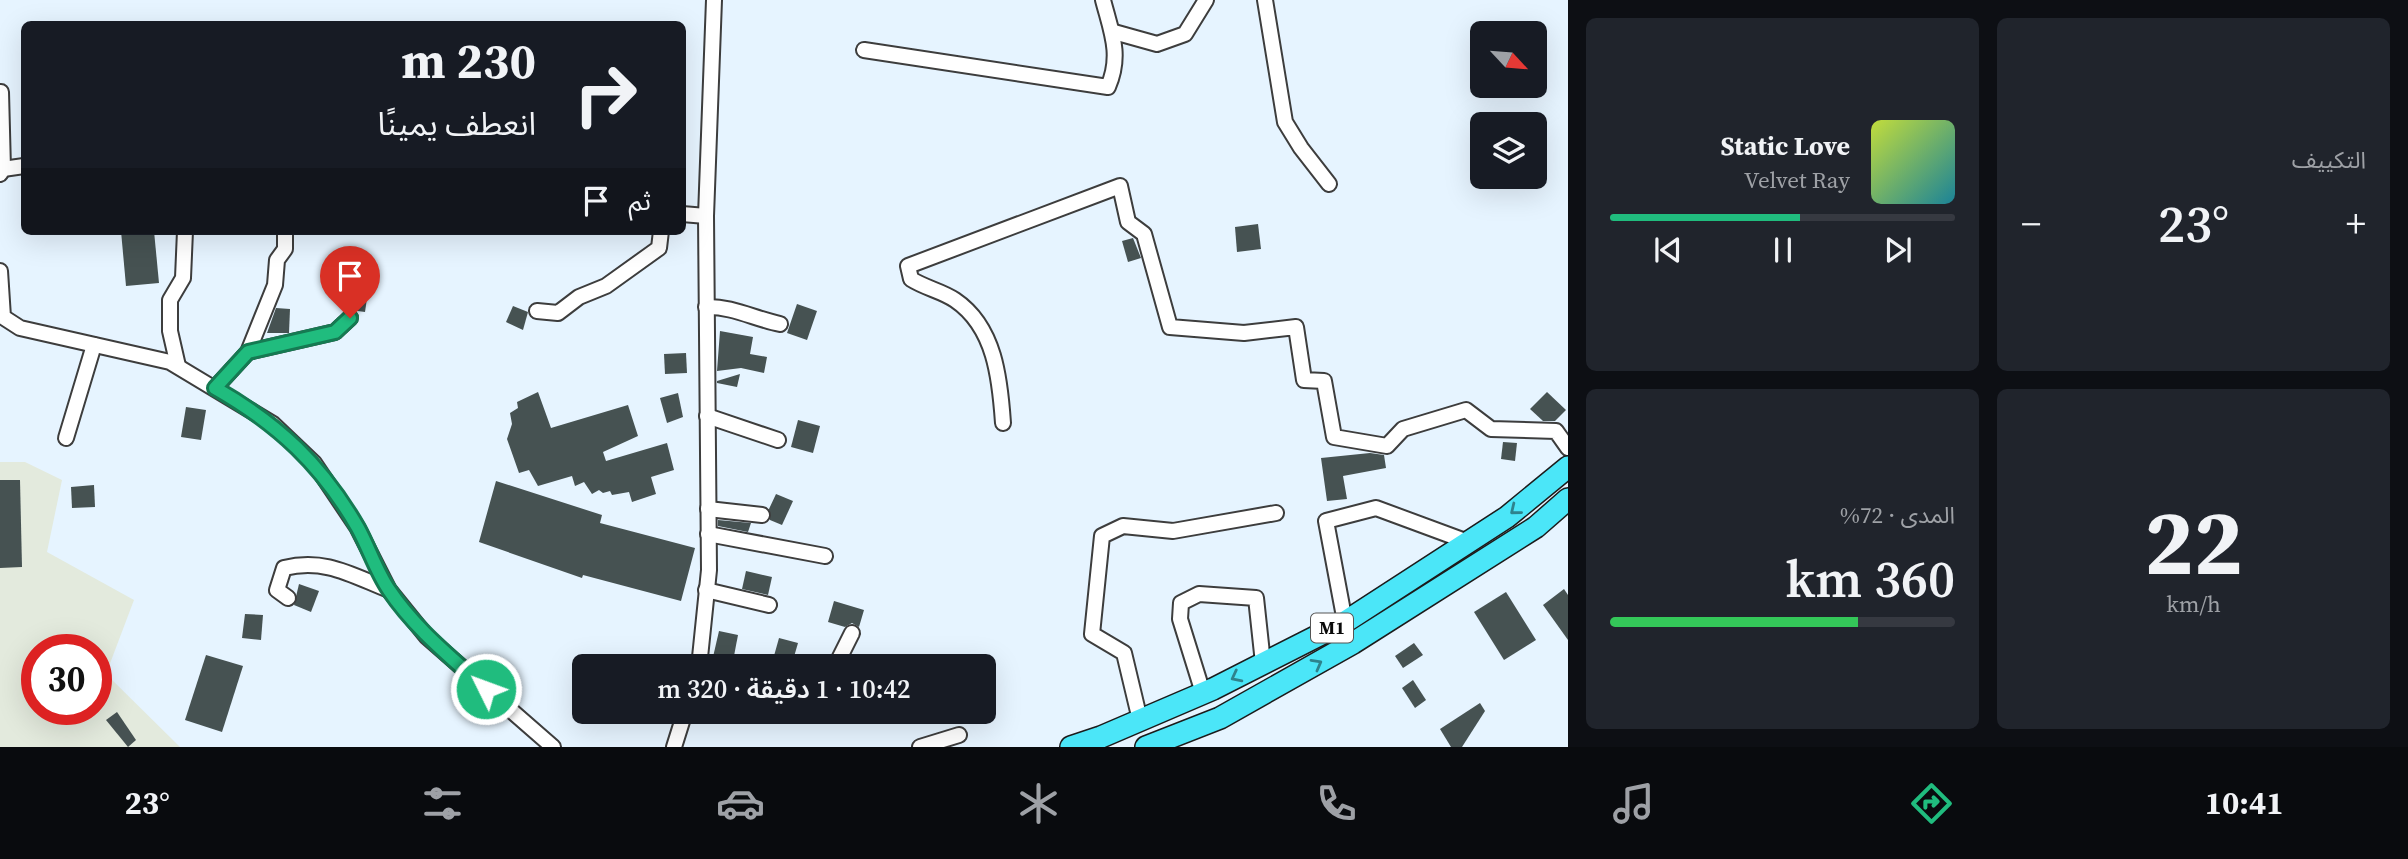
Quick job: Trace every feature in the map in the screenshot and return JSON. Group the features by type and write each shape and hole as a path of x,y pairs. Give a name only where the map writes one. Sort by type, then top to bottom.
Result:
{"highway":[{"name":"M1","path":"1071,747 1203,693 1345,622 1507,517 1568,467"},
{"name":"M1","path":"1146,747 1220,718 1353,643 1536,527 1568,499"}],"street":[{"path":"700,654 708,534 706,216 714,0"},
{"path":"864,51 1108,87 1113,75 1114,32 1103,0"},
{"path":"1114,32 1157,44 1185,34 1206,0"},
{"path":"1265,0 1286,122 1301,148 1329,184"},
{"path":"1,92 1,172 21,167"},
{"path":"1003,423 1000,375 975,317 954,299 911,279 908,266 1120,186 1128,222 1144,233 1170,327 1244,333 1296,327 1304,380 1324,381 1334,437 1387,446 1403,429 1466,410 1491,429 1556,430 1568,448"},
{"path":"686,215 706,216"},
{"path":"178,366 170,331 170,300 183,278 185,235"},
{"path":"215,388 248,352 275,285 277,260 285,249 285,235"},
{"path":"537,311 558,313 579,297 606,286 659,248 661,235"},
{"path":"0,271 3,317 20,328 170,362 273,424 314,463 357,527 388,590 427,637 554,747"},
{"path":"706,307 726,306 755,318 780,324"},
{"path":"248,352 335,332 350,318"},
{"path":"66,438 94,345"},
{"path":"707,416 778,440"},
{"path":"1345,622 1326,521 1376,508 1468,542"},
{"path":"708,509 762,515"},
{"path":"1140,720 1124,653 1092,634 1102,536 1123,526 1173,531 1276,513"},
{"path":"708,534 825,556"},
{"path":"288,598 277,590 284,568 303,563 323,564 388,590"},
{"path":"706,590 769,604"},
{"path":"1203,693 1180,619 1181,603 1199,594 1256,598 1263,663"},
{"path":"842,654 852,633"},
{"path":"674,747 681,724"},
{"path":"920,747 959,736"}],"shaded area":[{"path":"0,462 25,462 62,480 47,552 134,600 112,658 112,634 21,634 21,725 112,725 112,680 180,747 0,747"}],"building":[{"path":"1258,224 1261,249 1237,252 1235,227"},
{"path":"121,235 154,235 159,283 126,286"},
{"path":"1133,238 1141,258 1128,262 1122,241"},
{"path":"348,275 370,278 365,312 343,309"},
{"path":"797,304 817,311 807,340 787,333"},
{"path":"513,306 528,312 523,330 506,322"},
{"path":"276,308 290,309 289,333 267,333"},
{"path":"720,331 753,337 750,354 767,357 764,373 741,368 717,371"},
{"path":"686,353 687,373 665,374 664,354"},
{"path":"740,374 737,387 717,383 717,381"},
{"path":"538,392 551,428 628,405 638,436 603,452 606,461 667,443 674,470 651,477 656,494 632,502 629,492 612,495 610,491 603,493 599,490 592,494 584,482 575,486 572,476 538,486 529,470 519,473 507,439 512,424 510,413 518,408 517,402"},
{"path":"1547,392 1566,410 1555,421 1543,421 1530,409"},
{"path":"678,393 683,417 667,423 660,398"},
{"path":"186,407 206,410 201,440 181,437"},
{"path":"798,420 820,426 813,453 791,447"},
{"path":"1503,442 1517,443 1515,461 1501,459"},
{"path":"1370,453 1384,455 1386,468 1343,476 1347,499 1327,501 1321,458"},
{"path":"0,480 20,480 22,567 0,568"},
{"path":"496,481 602,515 600,523 695,548 681,601 583,575 582,578 479,542"},
{"path":"94,485 95,507 72,508 71,487"},
{"path":"776,494 793,501 782,525 770,520 769,509"},
{"path":"718,520 751,523 748,532 718,526"},
{"path":"746,571 772,577 768,595 742,589"},
{"path":"299,584 319,591 311,612 294,605"},
{"path":"1564,589 1568,595 1568,640 1543,605"},
{"path":"1506,592 1536,640 1504,660 1474,612"},
{"path":"834,601 864,610 859,627 852,623 845,627 828,622"},
{"path":"245,614 263,615 261,640 242,638"},
{"path":"719,631 738,635 734,654 714,654"},
{"path":"779,638 798,643 795,654 775,654"},
{"path":"1414,643 1423,655 1403,668 1395,656"},
{"path":"206,655 243,666 222,732 185,720"},
{"path":"1413,680 1426,700 1415,708 1402,688"},
{"path":"1480,703 1485,711 1462,747 1451,747 1440,729"},
{"path":"117,712 136,740 128,747 110,725 112,716"}],"route":[{"path":"350,318 335,332 248,352 215,388 273,424 314,463 357,527 388,590 427,637 486,689"}]}
